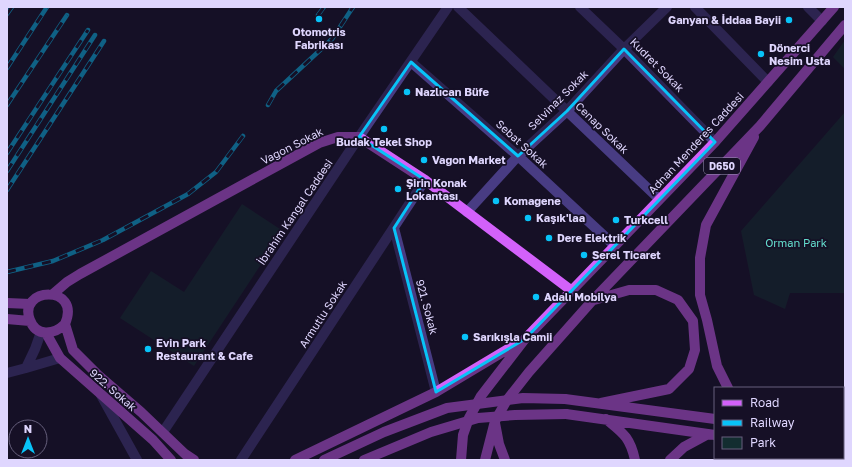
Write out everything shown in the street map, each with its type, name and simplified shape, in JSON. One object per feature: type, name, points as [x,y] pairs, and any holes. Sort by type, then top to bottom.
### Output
[{"type":"main road","name":"Adnan Menderes Caddesi","points":[[525,339],[715,142],[834,7]]},
{"type":"main road","name":"D650","points":[[485,460],[495,422],[508,400],[529,372],[592,301],[760,126],[845,25]]},
{"type":"main road","points":[[728,387],[717,366],[700,295],[700,258],[706,225],[760,126]]},
{"type":"main road","points":[[359,136],[425,180],[572,291]]},
{"type":"main road","name":"Vagon Sokak","points":[[53,294],[66,282],[80,274],[319,144],[338,137],[359,136]]},
{"type":"main road","points":[[592,301],[629,290],[656,290],[678,300],[693,321],[695,350],[689,369],[669,389],[601,402]]},
{"type":"main road","points":[[53,294],[62,299],[66,305],[68,311],[67,318],[65,324],[60,329],[54,332],[44,332],[36,329],[30,321],[28,310],[30,304],[38,296],[53,294]]},
{"type":"main road","points":[[7,303],[30,304]]},
{"type":"main road","points":[[7,319],[30,321]]},
{"type":"main road","points":[[65,324],[73,350],[98,375],[141,412],[185,454],[194,460]]},
{"type":"main road","name":"922. Sokak","points":[[44,332],[60,358],[153,440],[171,460]]},
{"type":"main road","points":[[294,460],[436,392],[525,339]]},
{"type":"main road","points":[[461,460],[463,435],[469,418],[481,396],[525,339]]},
{"type":"main road","points":[[324,460],[384,432],[447,408],[523,398],[601,402],[714,419]]},
{"type":"main road","points":[[364,460],[431,432],[478,418],[566,414],[712,434]]},
{"type":"main road","points":[[606,419],[624,434],[632,447],[635,460]]},
{"type":"main road","points":[[495,422],[499,444],[505,460]]},
{"type":"main road","points":[[670,460],[684,447],[712,434]]},
{"type":"street","name":"İbrahim Kangal Caddesi","points":[[163,432],[359,136],[448,7]]},
{"type":"street","name":"Cenap Sokak","points":[[458,7],[659,199]]},
{"type":"street","name":"Kudret Sokak","points":[[580,7],[624,49],[715,142]]},
{"type":"street","name":"Selvinaz Sokak","points":[[467,212],[518,156],[567,111],[624,49],[667,7]]},
{"type":"street","points":[[695,7],[768,82]]},
{"type":"street","points":[[808,7],[822,21]]},
{"type":"street","name":"Sebat Sokak","points":[[411,62],[518,156],[615,246]]},
{"type":"street","name":"Armutlu Sokak","points":[[241,460],[425,180]]},
{"type":"street","name":"921. Sokak","points":[[394,228],[436,392]]},
{"type":"street","points":[[26,368],[44,332]]},
{"type":"street","points":[[7,373],[60,358]]},
{"type":"street","points":[[101,395],[138,460]]},
{"type":"highlighted area","points":[[624,49],[715,142],[525,339],[436,392],[394,228],[425,180],[359,137],[411,62],[518,156],[567,111]]},
{"type":"green space","points":[[845,40],[845,69],[833,57]]},
{"type":"green space","name":"Orman Park","points":[[845,112],[845,293],[790,293],[785,309],[754,295],[741,231]]},
{"type":"green space","points":[[242,204],[283,231],[194,366],[120,318],[151,271],[184,292]]},
{"type":"railway","points":[[7,14],[12,7]]},
{"type":"railway","points":[[7,68],[47,7]]},
{"type":"railway","points":[[318,15],[324,7]]},
{"type":"railway","points":[[268,105],[276,91],[332,39],[353,7]]},
{"type":"railway","points":[[7,105],[67,15]]},
{"type":"railway","points":[[7,153],[88,30]]},
{"type":"railway","points":[[7,171],[95,35]]},
{"type":"railway","points":[[7,190],[104,41]]},
{"type":"railway","points":[[7,272],[53,261],[103,240],[188,194],[216,172],[243,136]]},
{"type":"place","name":"Otomotris Fabrikası","points":[[319,19]]},
{"type":"place","name":"Ganyan & İddaa Bayii","points":[[789,20]]},
{"type":"place","name":"Dönerci Nesim Usta","points":[[761,54]]},
{"type":"place","name":"Nazlıcan Büfe","points":[[407,92]]},
{"type":"place","name":"Budak Tekel Shop","points":[[384,129]]},
{"type":"place","name":"Vagon Market","points":[[424,160]]},
{"type":"place","name":"Şirin Konak Lokantası","points":[[398,189]]},
{"type":"place","name":"Komagene","points":[[496,201]]},
{"type":"place","name":"Kaşık'laa","points":[[528,218]]},
{"type":"place","name":"Turkcell","points":[[616,220]]},
{"type":"place","name":"Dere Elektrik","points":[[549,238]]},
{"type":"place","name":"Serel Ticaret","points":[[584,255]]},
{"type":"place","name":"Adalı Mobilya","points":[[536,297]]},
{"type":"place","name":"Sarıkışla Camii","points":[[465,337]]},
{"type":"place","name":"Evin Park Restaurant & Cafe","points":[[148,349]]}]
